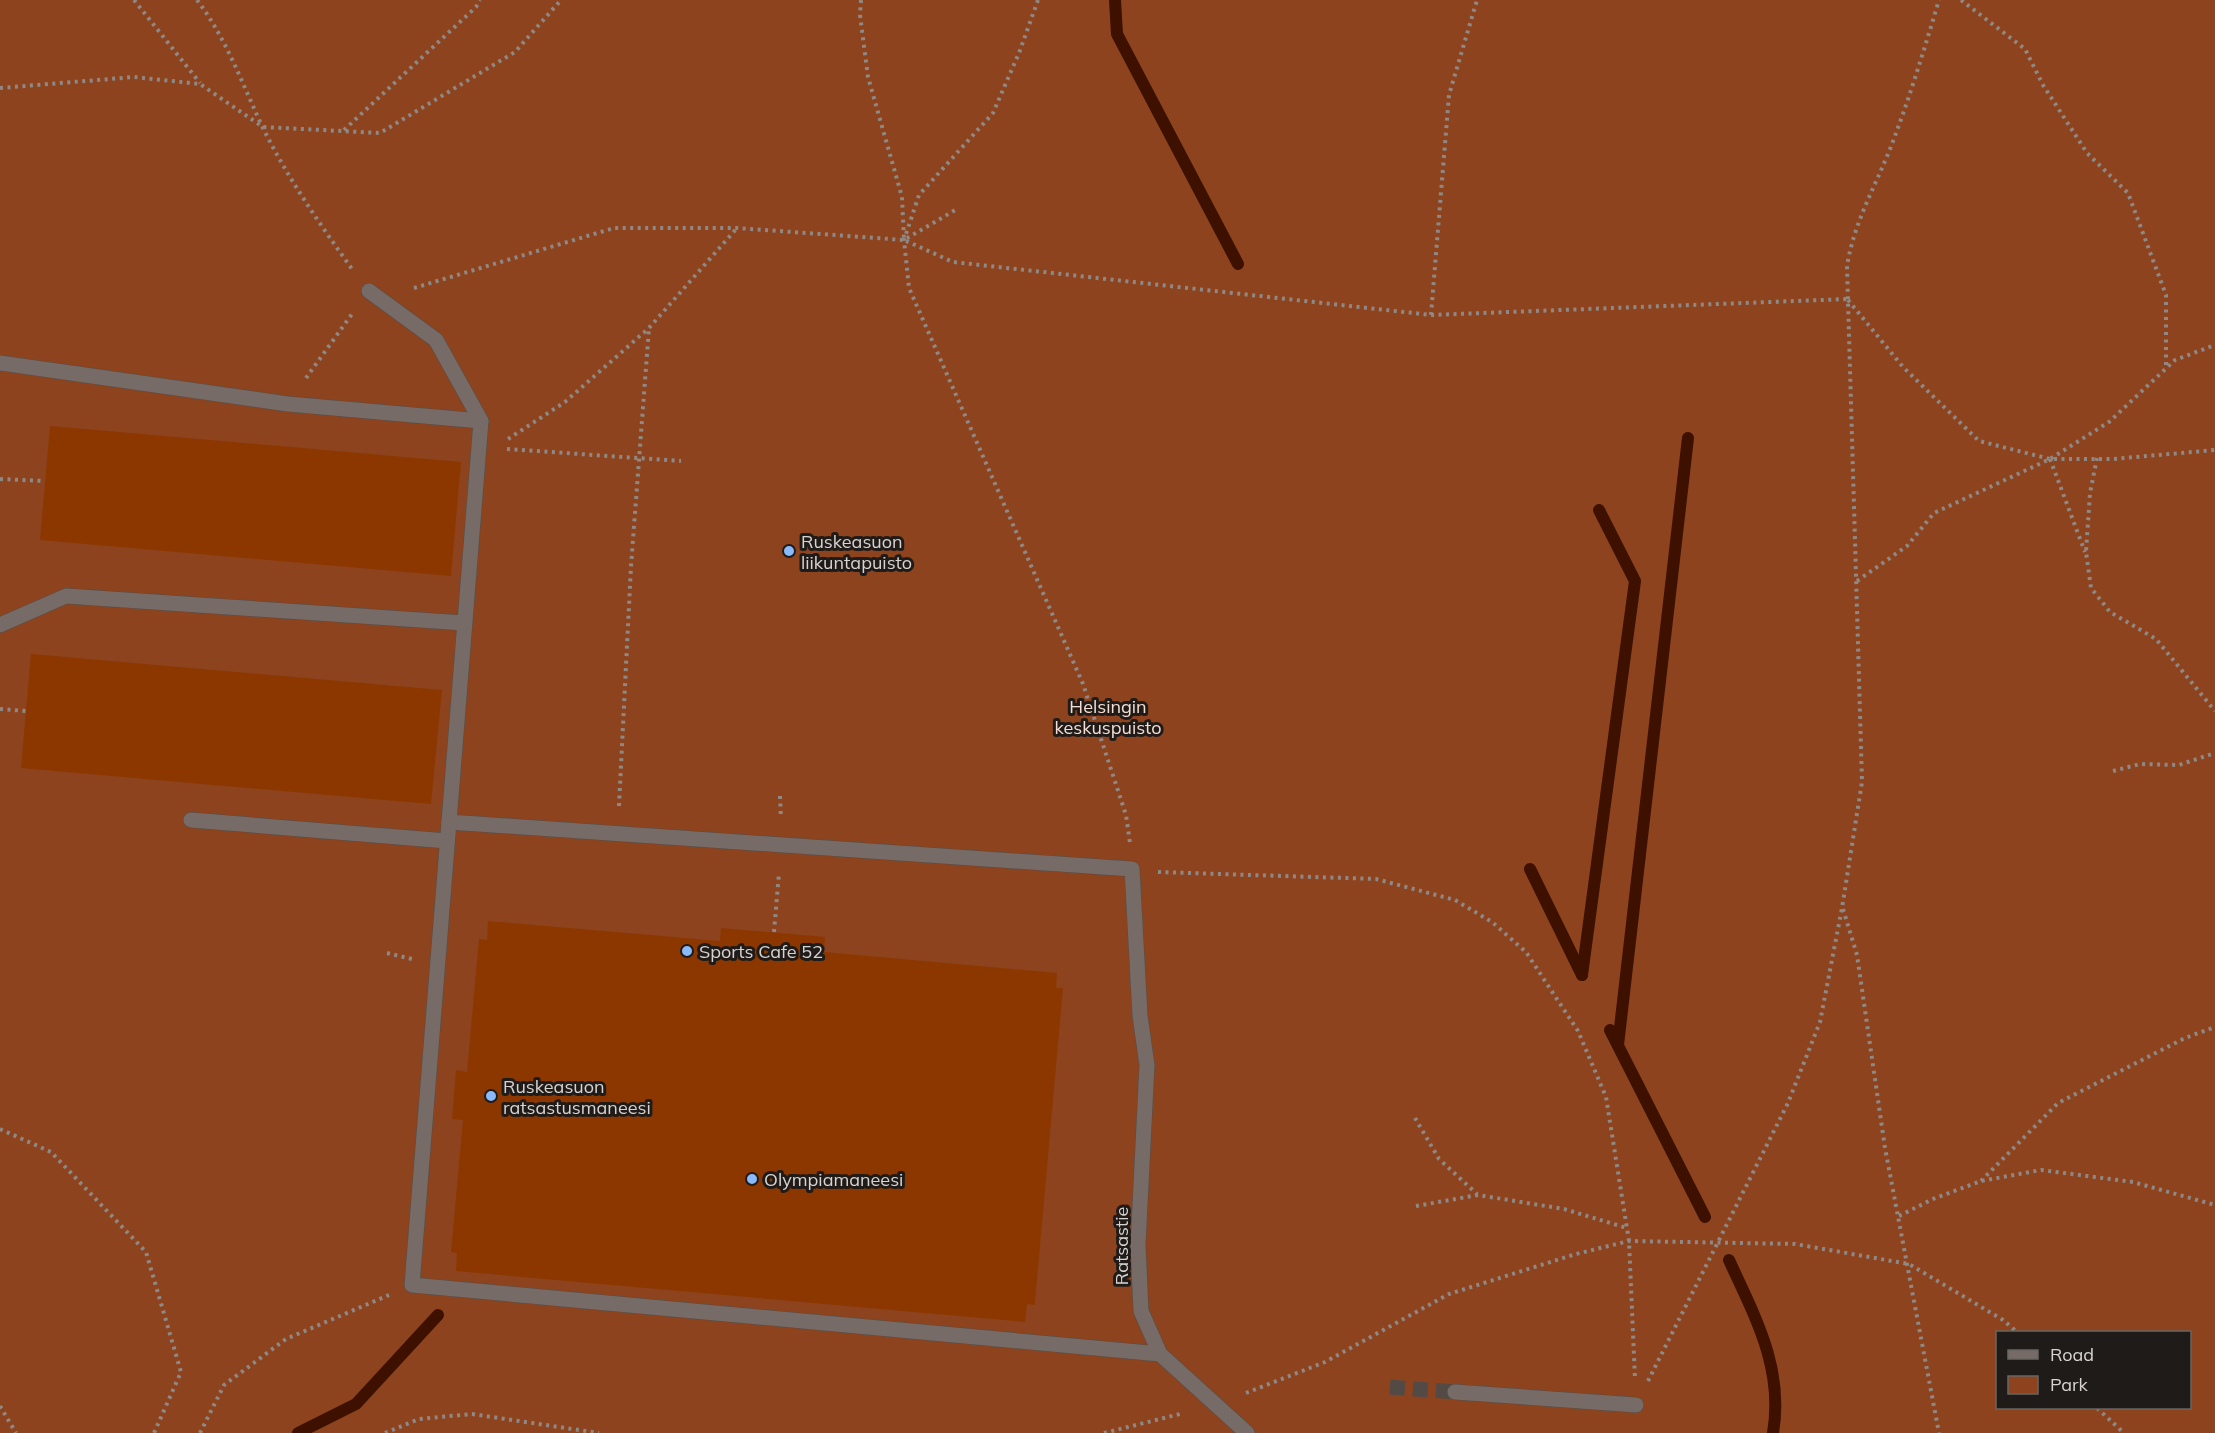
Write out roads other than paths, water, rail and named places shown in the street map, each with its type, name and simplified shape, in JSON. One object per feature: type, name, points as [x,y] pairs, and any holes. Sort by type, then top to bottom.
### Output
[{"type":"street","points":[[369,291],[436,340],[481,421],[412,1285],[1160,1354]]},
{"type":"street","points":[[0,363],[288,404],[481,421]]},
{"type":"street","points":[[0,625],[66,596],[464,623]]},
{"type":"street","points":[[191,819],[447,841]]},
{"type":"street","name":"Ratsastie","points":[[449,822],[1132,869],[1140,1016],[1147,1065],[1138,1245],[1142,1311],[1160,1354],[1247,1433]]},
{"type":"street","points":[[1455,1392],[1636,1406]]},
{"type":"waterway","points":[[1115,0],[1117,34],[1238,264]]},
{"type":"waterway","points":[[1618,1045],[1688,438]]},
{"type":"waterway","points":[[1582,975],[1635,581],[1599,510]]},
{"type":"waterway","points":[[1530,869],[1582,975]]},
{"type":"waterway","points":[[1610,1030],[1705,1217]]},
{"type":"waterway","points":[[1729,1260],[1757,1323],[1771,1365],[1775,1409],[1773,1433]]},
{"type":"waterway","points":[[298,1433],[356,1404],[438,1315]]},
{"type":"tunnel","points":[[1390,1387],[1455,1392]]},
{"type":"place","name":"Ruskeasuon liikuntapuisto","points":[[789,551]]},
{"type":"place","name":"Sports Cafe 52","points":[[687,951]]},
{"type":"place","name":"Ruskeasuon ratsastusmaneesi","points":[[491,1096]]},
{"type":"place","name":"Olympiamaneesi","points":[[752,1179]]},
{"type":"park label","name":"Helsingin keskuspuisto","points":[[1108,716]]}]
